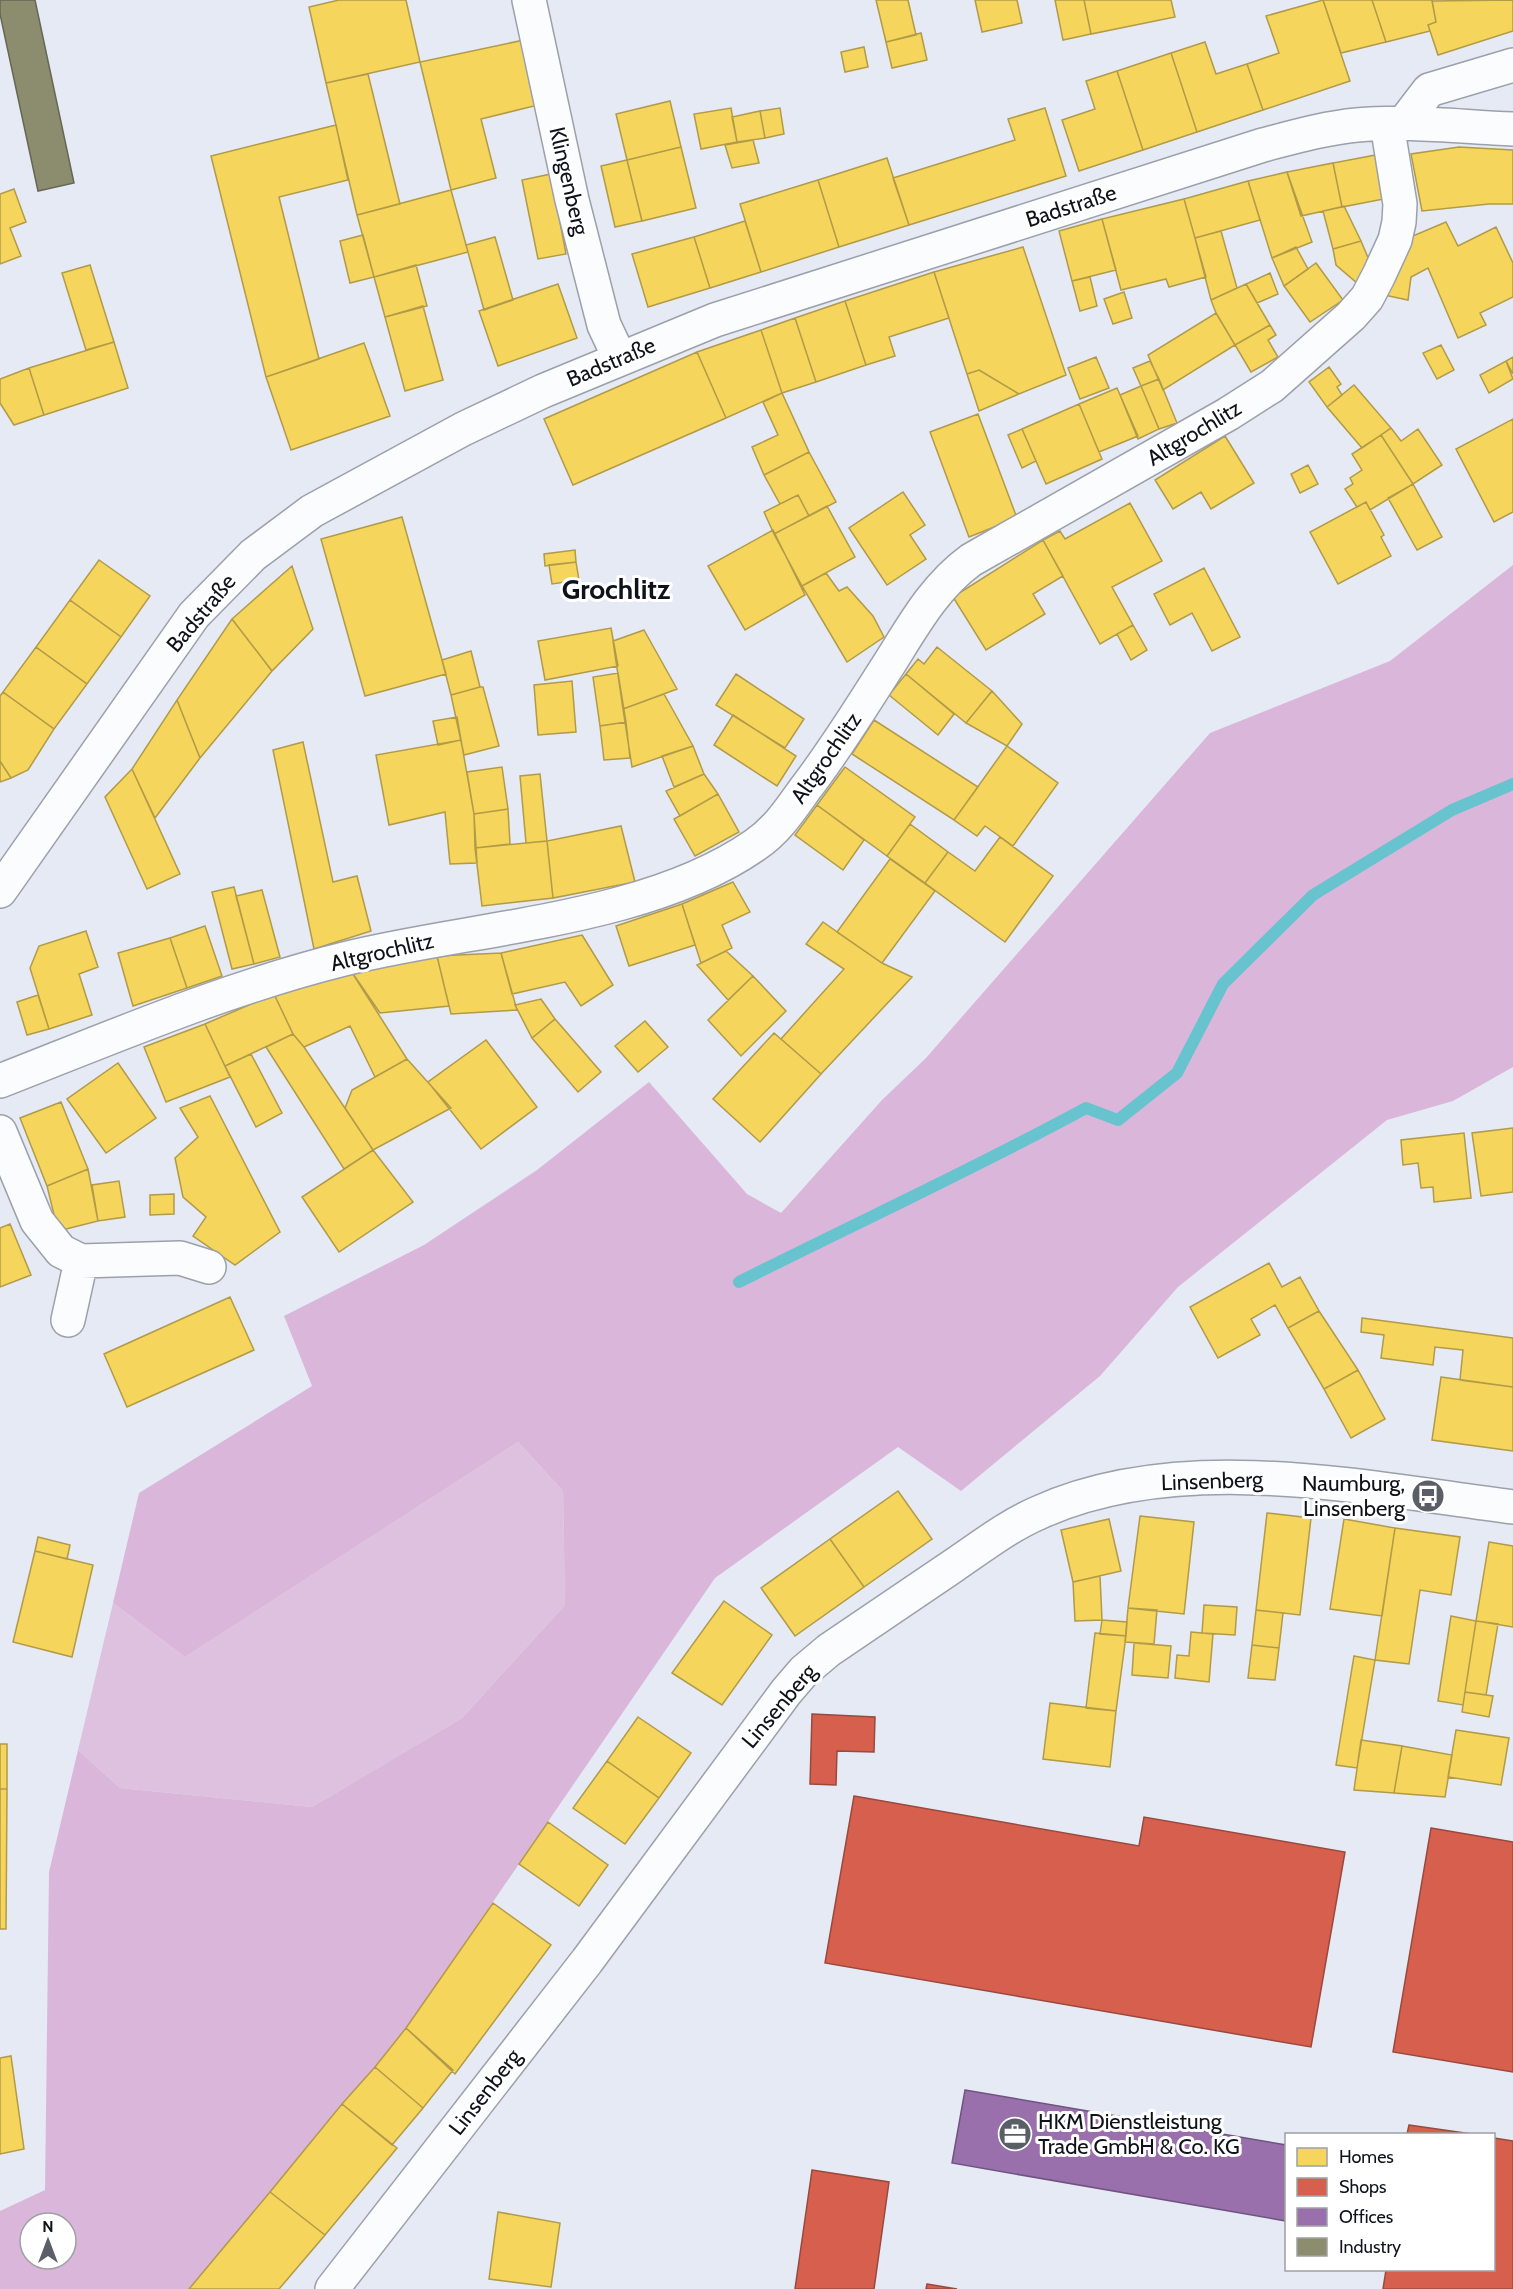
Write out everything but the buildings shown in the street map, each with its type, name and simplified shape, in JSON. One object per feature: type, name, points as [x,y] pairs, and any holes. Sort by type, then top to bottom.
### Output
[{"type":"street","name":"Klingenberg","points":[[529,0],[572,200],[604,325],[620,359]]},
{"type":"street","points":[[1395,124],[1429,90],[1513,65]]},
{"type":"street","name":"Badstraße","points":[[0,891],[194,615],[253,555],[312,512],[453,434],[620,359],[756,306],[1263,145],[1332,129],[1395,124],[1513,129]]},
{"type":"street","name":"Altgrochlitz","points":[[0,1080],[213,1000],[332,962],[405,945],[555,917],[661,891],[728,862],[758,843],[776,828],[831,755],[922,612],[951,575],[971,560],[1116,480],[1272,386],[1317,349],[1367,298],[1395,240],[1399,222],[1395,124]]},
{"type":"street","points":[[0,1132],[37,1221],[61,1251],[81,1261],[180,1258],[209,1267]]},
{"type":"street","points":[[68,1320],[81,1261]]},
{"type":"street","name":"Linsenberg","points":[[332,2289],[580,1970],[709,1793],[804,1671],[830,1650],[996,1537],[1036,1514],[1093,1493],[1188,1478],[1273,1478],[1513,1507]]},
{"type":"shaded area","points":[[1513,565],[1513,1067],[1453,1101],[1387,1120],[1178,1287],[1100,1376],[961,1491],[898,1447],[715,1578],[401,2036],[189,2289],[0,2289],[0,2211],[45,2190],[49,1872],[78,1750],[120,1788],[312,1807],[462,1718],[565,1605],[563,1491],[518,1442],[185,1657],[113,1603],[139,1493],[312,1386],[284,1316],[424,1245],[537,1170],[649,1082],[747,1194],[781,1213],[882,1100],[926,1058],[1210,733],[1390,661]]},
{"type":"shaded area","points":[[518,1442],[563,1491],[565,1605],[462,1718],[312,1807],[120,1788],[78,1750],[113,1603],[185,1657]]},
{"type":"waterway","points":[[739,1282],[1086,1108],[1118,1120],[1177,1073],[1223,984],[1313,895],[1452,810],[1513,784]]},
{"type":"place","name":"Naumburg, Linsenberg","points":[[1428,1496]]},
{"type":"place","name":"HKM Dienstleistung Trade GmbH & Co. KG","points":[[1015,2134]]},
{"type":"district","name":"Grochlitz","points":[[616,589]]}]
